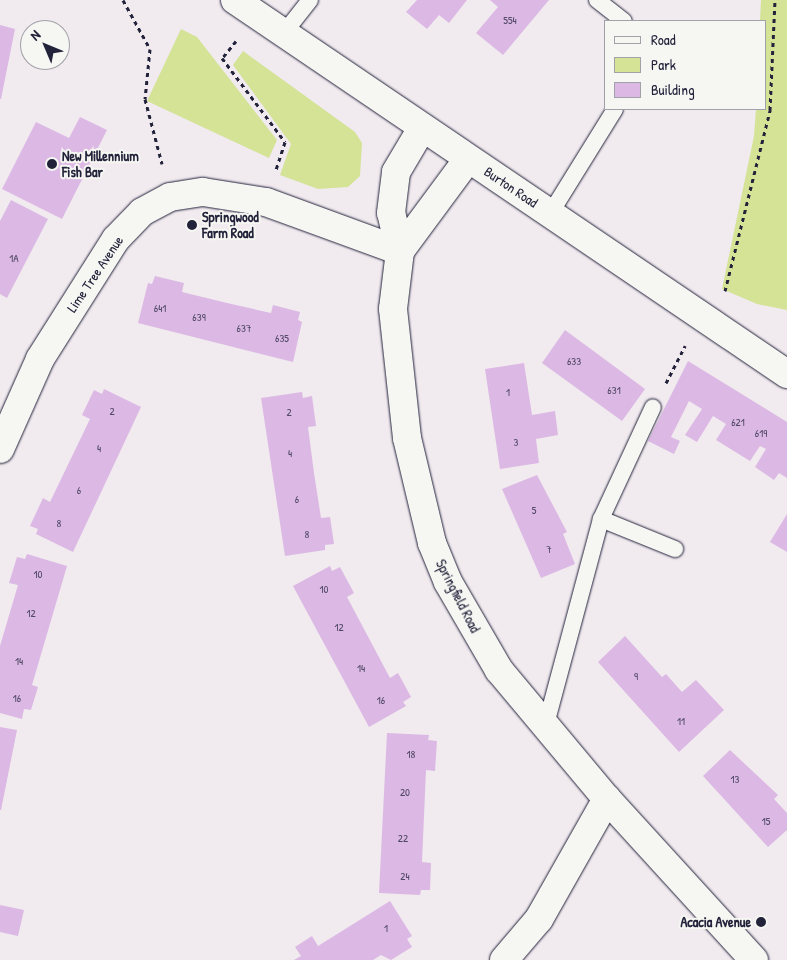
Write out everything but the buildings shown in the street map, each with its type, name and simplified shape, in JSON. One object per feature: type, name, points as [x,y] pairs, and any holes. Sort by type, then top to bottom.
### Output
[{"type":"main road","name":"Burton Road","points":[[245,7],[787,374]]},
{"type":"main road","points":[[400,251],[391,213],[396,172],[422,128]]},
{"type":"main road","name":"Springfield Road","points":[[468,159],[400,251],[393,309],[397,365],[407,438],[432,543],[448,582],[499,670],[545,728],[607,799],[754,960]]},
{"type":"main road","name":"Lime Tree Avenue","points":[[0,449],[40,359],[116,239],[142,212],[170,196],[203,192],[266,202],[400,251]]},
{"type":"main road","points":[[506,960],[539,919],[607,799]]},
{"type":"lane","points":[[284,33],[310,0]]},
{"type":"lane","points":[[597,0],[623,20]]},
{"type":"lane","points":[[550,214],[614,110]]},
{"type":"lane","points":[[545,728],[601,519],[653,407]]},
{"type":"lane","points":[[601,519],[675,549]]},
{"type":"path","points":[[123,0],[150,49],[145,100],[170,196]]},
{"type":"path","points":[[723,301],[770,110],[775,0]]},
{"type":"path","points":[[245,7],[222,58],[285,142],[266,202]]},
{"type":"path","points":[[653,407],[686,345],[662,328],[681,304]]},
{"type":"green space","points":[[761,0],[787,0],[787,310],[757,304],[722,289],[754,136],[756,110],[767,110],[767,20],[760,20]]},
{"type":"green space","points":[[181,29],[197,37],[277,140],[269,158],[147,101]]},
{"type":"green space","points":[[243,51],[355,132],[362,143],[360,176],[348,187],[318,189],[280,175],[291,144],[233,65]]},
{"type":"place","name":"New Millennium Fish Bar","points":[[52,164]]},
{"type":"place","name":"Springwood Farm Road","points":[[192,225]]},
{"type":"place","name":"Acacia Avenue","points":[[761,922]]}]
